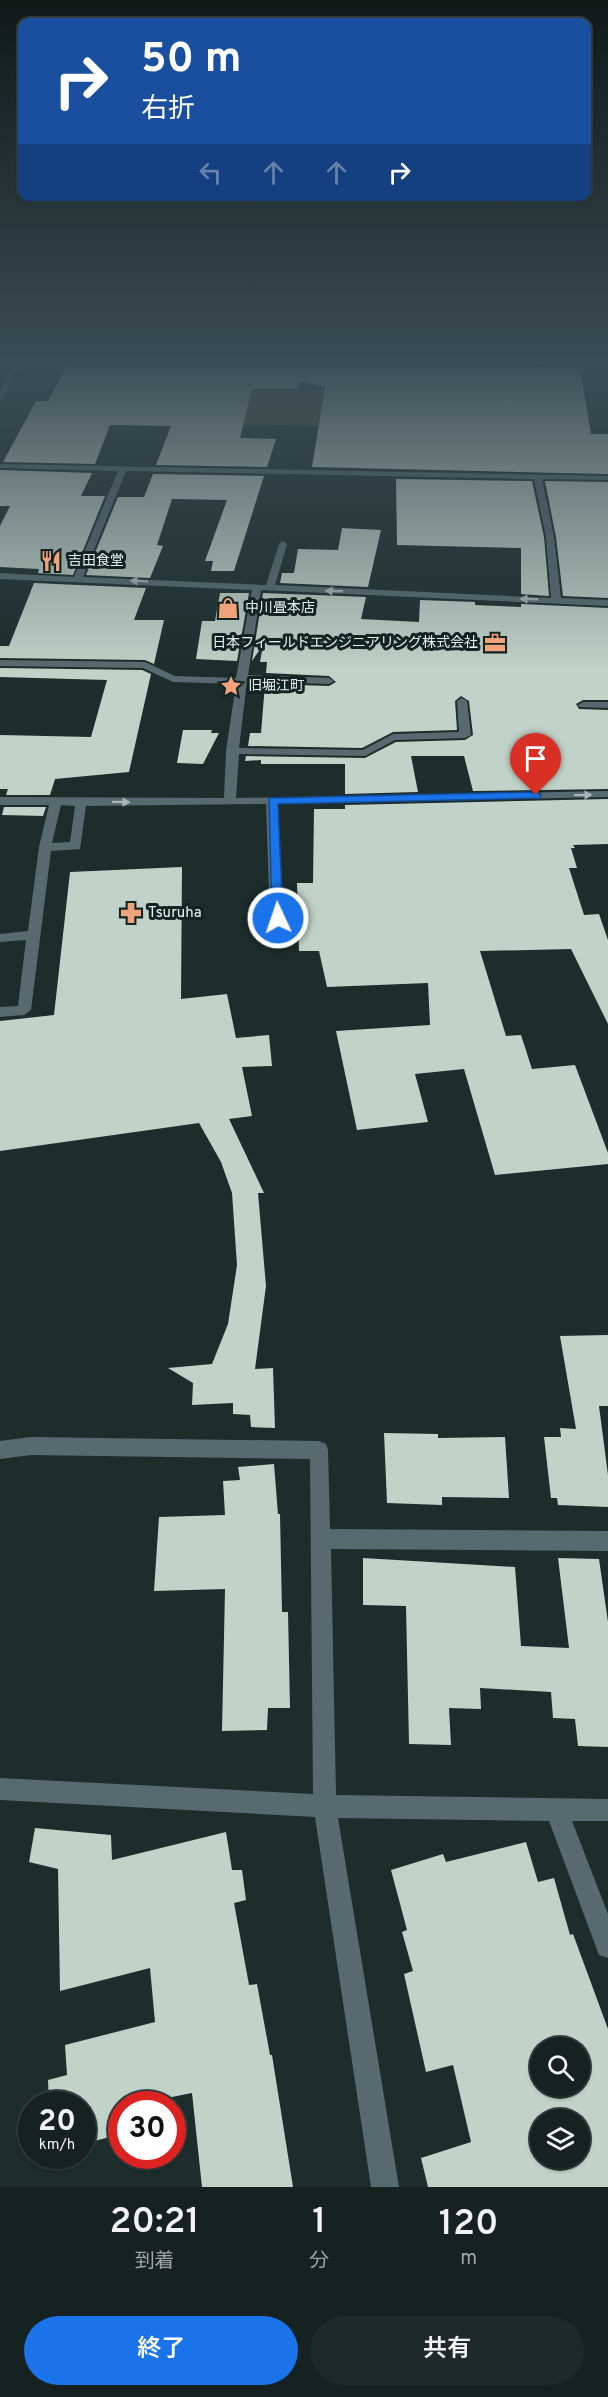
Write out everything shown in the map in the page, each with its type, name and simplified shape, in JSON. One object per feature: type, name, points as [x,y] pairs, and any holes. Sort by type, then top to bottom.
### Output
[{"type":"street","points":[[65,467],[608,478]]},
{"type":"street","points":[[78,578],[123,468]]},
{"type":"street","points":[[537,476],[550,537],[556,600]]},
{"type":"street","points":[[270,588],[283,544]]},
{"type":"street","points":[[0,576],[608,603]]},
{"type":"street","points":[[230,800],[232,751],[240,680],[257,588]]},
{"type":"street","points":[[0,663],[145,666],[173,680],[329,681]]},
{"type":"street","points":[[232,751],[365,753],[393,737],[465,735],[462,701]]},
{"type":"street","points":[[583,705],[608,705]]},
{"type":"street","points":[[0,801],[272,801],[608,794]]},
{"type":"street","points":[[272,801],[278,918]]},
{"type":"street","points":[[0,1012],[24,1010],[45,848],[56,802]]},
{"type":"street","points":[[45,848],[76,846],[81,802]]},
{"type":"street","points":[[0,938],[33,935]]},
{"type":"street","points":[[0,1450],[31,1446],[319,1450],[325,1806],[385,2187]]},
{"type":"street","points":[[321,1539],[608,1541]]},
{"type":"street","points":[[0,1789],[325,1806],[608,1810]]},
{"type":"street","points":[[555,1809],[608,1946]]},
{"type":"building","points":[[315,467],[608,467],[608,474]]},
{"type":"building","points":[[0,470],[92,473],[81,496],[105,496],[73,575],[38,573],[39,569],[0,567],[0,526],[10,506],[0,506]]},
{"type":"building","points":[[153,474],[264,476],[234,571],[211,571],[213,561],[205,561],[227,500],[172,499],[157,545],[163,546],[150,578],[86,575],[118,497],[144,497]]},
{"type":"building","points":[[396,479],[532,481],[544,537],[549,596],[521,594],[521,548],[397,545]]},
{"type":"building","points":[[545,481],[608,482],[608,598],[563,596],[556,537]]},
{"type":"building","points":[[342,528],[381,530],[368,587],[280,583],[282,573],[294,573],[298,549],[338,550]]},
{"type":"building","points":[[34,583],[146,588],[134,620],[164,620],[154,664],[145,660],[0,658],[0,646],[9,646]]},
{"type":"building","points":[[220,593],[249,593],[237,661],[196,659],[202,621],[215,621]]},
{"type":"building","points":[[263,593],[366,597],[361,619],[419,622],[420,600],[475,602],[475,605],[521,607],[521,604],[608,608],[608,700],[583,700],[576,704],[579,709],[608,710],[608,789],[473,791],[464,756],[411,756],[418,792],[345,794],[345,764],[261,764],[261,760],[245,761],[246,756],[365,758],[396,742],[465,740],[473,735],[469,701],[461,696],[455,701],[457,730],[393,732],[362,748],[248,746],[250,733],[261,733],[265,684],[329,686],[336,682],[329,676],[266,673],[267,662],[260,662],[263,645],[252,661]]},
{"type":"building","points":[[0,668],[142,670],[151,674],[129,772],[55,779],[50,795],[6,795],[8,789],[0,789],[0,735],[91,737],[107,680],[0,677]]},
{"type":"building","points":[[183,730],[212,730],[211,733],[219,733],[203,764],[177,763]]},
{"type":"building","points":[[608,799],[608,844],[573,845],[575,848],[571,848],[577,868],[569,868],[584,915],[599,914],[608,940],[608,1024],[571,949],[480,951],[506,1036],[521,1035],[532,1069],[575,1065],[608,1153],[608,1164],[495,1175],[464,1069],[415,1074],[428,1122],[357,1130],[336,1031],[430,1025],[428,983],[327,987],[319,951],[299,951],[297,883],[313,883],[314,809],[345,809],[345,805]]},
{"type":"building","points":[[4,807],[46,807],[43,816],[2,815]]},
{"type":"building","points":[[182,867],[181,999],[227,994],[236,1038],[269,1035],[272,1066],[242,1067],[252,1116],[229,1119],[264,1193],[258,1193],[266,1286],[255,1369],[273,1368],[275,1428],[251,1427],[250,1415],[233,1414],[233,1403],[192,1405],[193,1383],[168,1368],[212,1364],[228,1324],[237,1265],[232,1193],[221,1162],[199,1123],[0,1151],[0,1021],[54,1015],[70,872]]},
{"type":"building","points":[[608,1335],[608,1406],[599,1406],[608,1475],[608,1507],[558,1505],[557,1498],[551,1498],[544,1437],[561,1437],[560,1428],[576,1429],[560,1336]]},
{"type":"building","points":[[384,1433],[438,1434],[438,1438],[505,1437],[509,1498],[442,1497],[442,1505],[387,1503]]},
{"type":"building","points":[[274,1464],[278,1514],[280,1514],[282,1612],[288,1612],[290,1708],[268,1708],[267,1730],[222,1731],[225,1589],[154,1591],[159,1517],[225,1515],[223,1481],[240,1480],[238,1467]]},
{"type":"building","points":[[363,1558],[515,1567],[521,1646],[569,1648],[558,1558],[599,1559],[608,1622],[608,1747],[578,1746],[575,1719],[553,1718],[551,1692],[480,1688],[481,1709],[449,1708],[451,1745],[409,1744],[406,1606],[363,1605]]},
{"type":"building","points":[[35,1828],[111,1835],[112,1860],[226,1832],[232,1870],[242,1870],[246,1900],[234,1903],[249,1985],[257,1984],[270,2055],[272,2055],[293,2187],[202,2187],[192,2093],[186,2094],[186,2091],[108,2091],[108,2138],[96,2140],[96,2091],[48,2091],[48,2080],[67,2075],[65,2045],[155,2022],[150,1968],[60,1991],[58,1869],[29,1862]]},
{"type":"building","points":[[526,1842],[538,1882],[554,1878],[570,1935],[573,1934],[608,2029],[608,2187],[428,2187],[421,2158],[471,2142],[453,2065],[426,2072],[404,1974],[413,1971],[402,1932],[407,1930],[391,1870],[443,1854],[446,1862]]},
{"type":"place","name":"吉田食堂","points":[[51,561]]},
{"type":"place","name":"中川畳本店","points":[[228,608]]},
{"type":"place","name":"日本フィールドエンジニアリング株式会社","points":[[495,643]]},
{"type":"place","name":"旧堀江町","points":[[231,686]]},
{"type":"place","name":"Tsuruha","points":[[131,913]]},
{"type":"route","points":[[278,918],[272,801],[536,795]]}]
